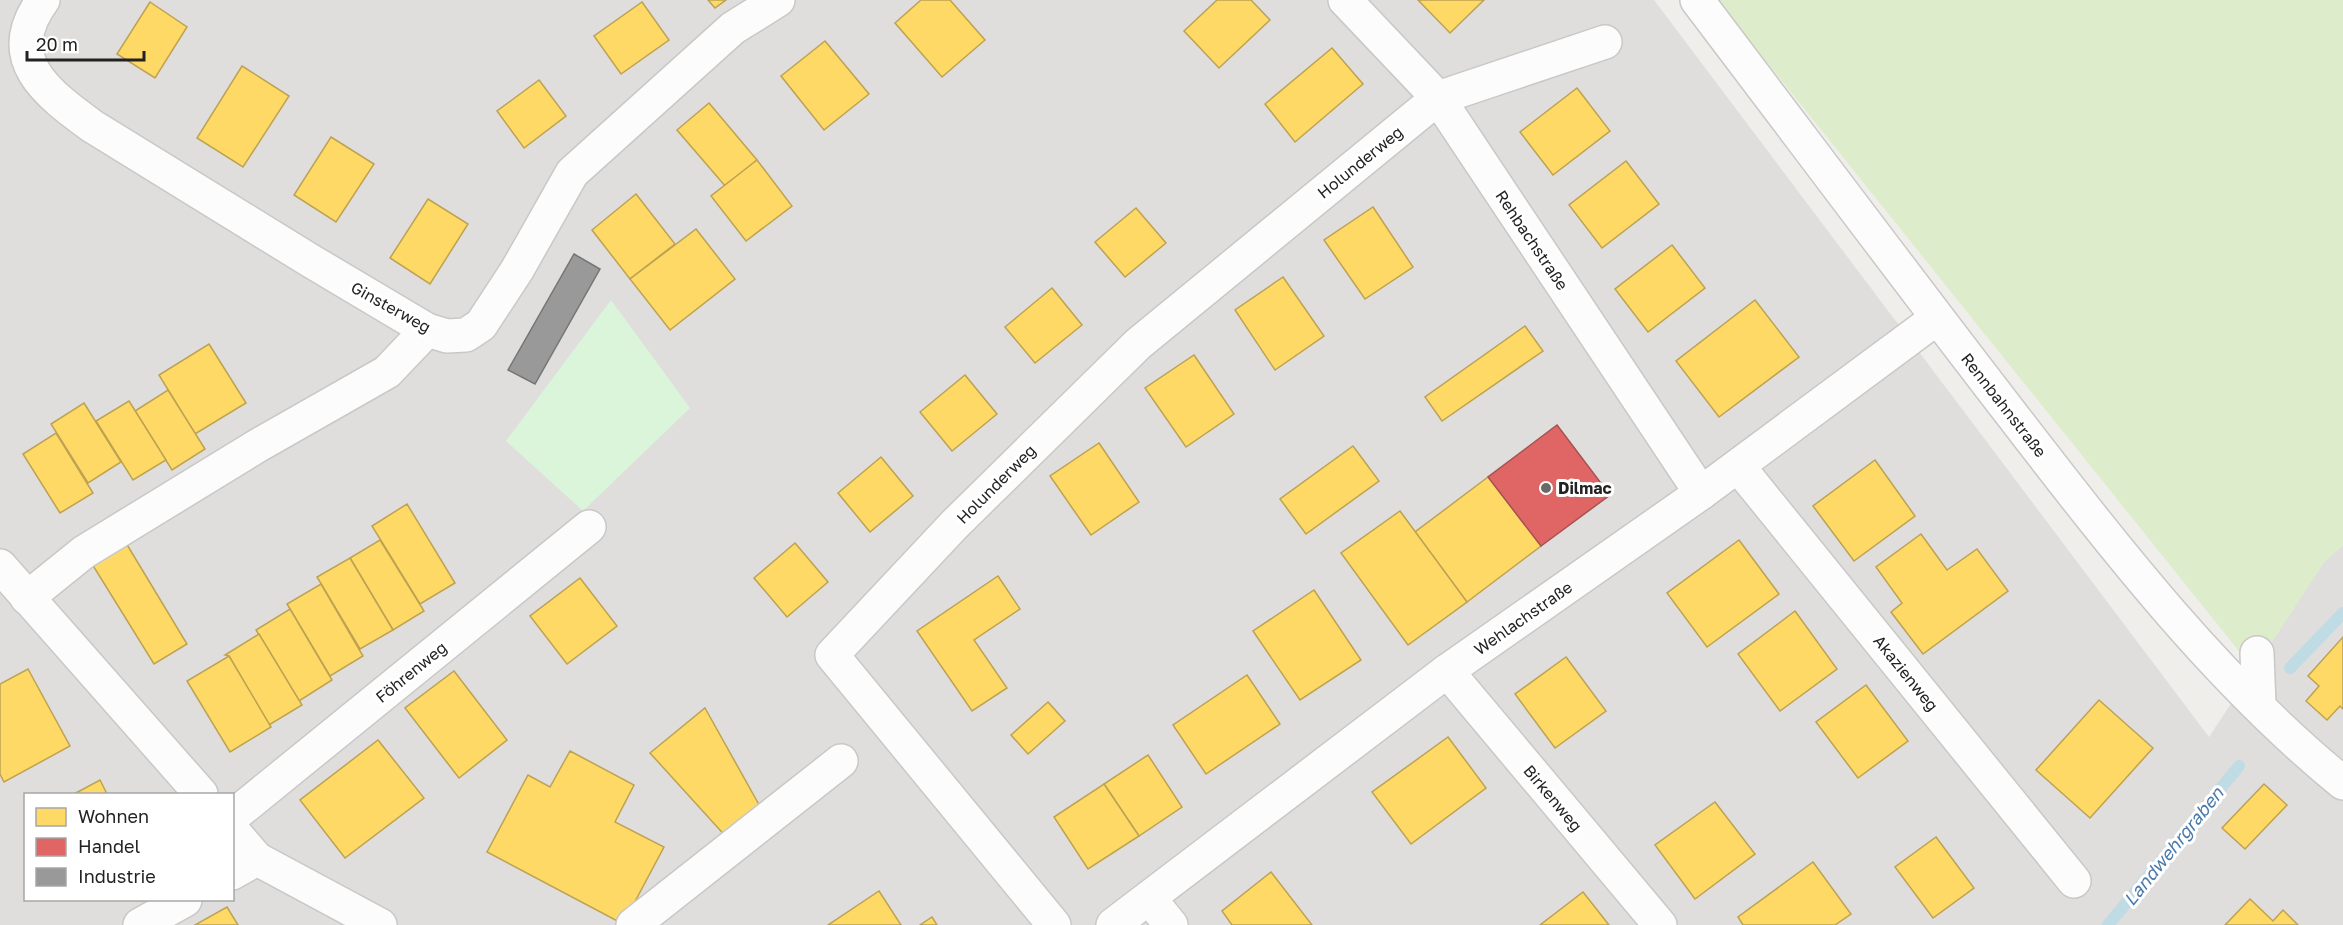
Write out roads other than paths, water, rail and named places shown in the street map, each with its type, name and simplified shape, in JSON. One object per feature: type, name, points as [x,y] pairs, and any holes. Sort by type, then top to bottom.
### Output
[{"type":"street","name":"Ginsterweg","points":[[43,0],[26,29],[25,46],[30,65],[43,88],[92,126],[311,261],[427,330],[447,336],[466,335],[481,325],[517,270],[572,173],[733,28],[778,0]]},
{"type":"street","name":"Rehbachstraße","points":[[1345,0],[1438,98],[1701,493]]},
{"type":"street","name":"Rennbahnstraße","points":[[1697,0],[2108,540],[2227,677],[2343,783]]},
{"type":"street","points":[[1438,98],[1605,42]]},
{"type":"street","name":"Holunderweg","points":[[1054,925],[832,655],[954,525],[1138,344],[1438,98]]},
{"type":"street","name":"Wehlachstraße","points":[[1113,925],[1447,671],[1701,493],[1937,318]]},
{"type":"street","points":[[27,598],[84,552],[257,446],[387,372],[427,330]]},
{"type":"street","name":"Akazienweg","points":[[1738,466],[2074,881]]},
{"type":"street","name":"Föhrenweg","points":[[234,815],[589,527]]},
{"type":"street","points":[[0,566],[199,793]]},
{"type":"street","points":[[2257,652],[2259,706]]},
{"type":"street","name":"Birkenweg","points":[[1447,671],[1660,925]]},
{"type":"street","points":[[633,925],[842,761]]},
{"type":"street","points":[[234,836],[245,866],[380,925]]},
{"type":"street","points":[[1149,898],[1171,925]]},
{"type":"street","points":[[140,925],[183,901]]},
{"type":"waterway","name":"Landwehrgraben","points":[[2290,668],[2343,613]]},
{"type":"waterway","name":"Landwehrgraben","points":[[2108,925],[2239,766]]},
{"type":"place","name":"Dilmac","points":[[1546,488]]}]
